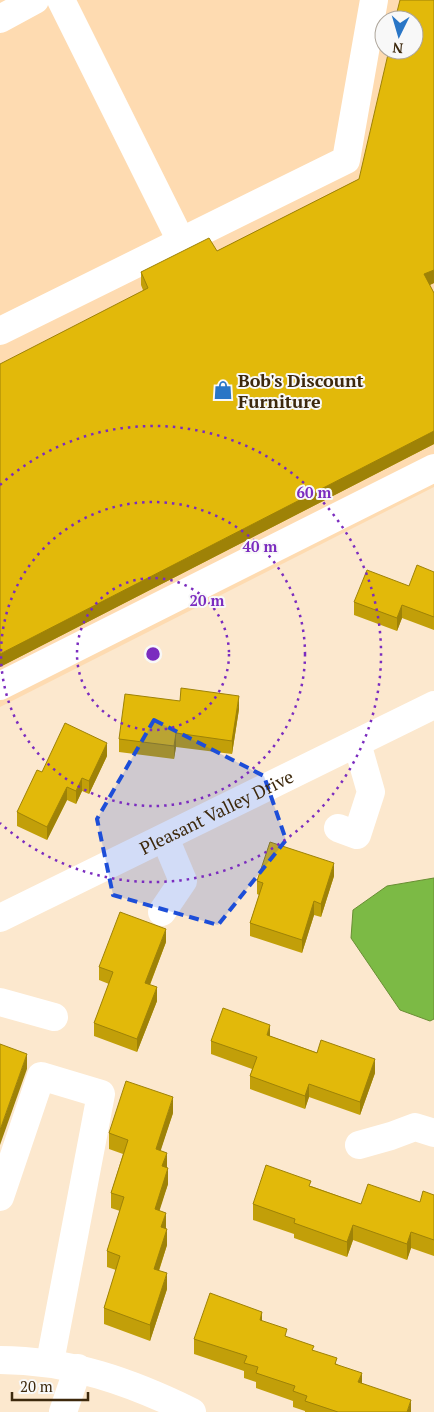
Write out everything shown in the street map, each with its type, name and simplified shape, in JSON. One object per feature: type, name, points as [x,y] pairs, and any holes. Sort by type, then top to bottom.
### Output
[{"type":"street","points":[[0,18],[36,0]]},
{"type":"street","points":[[61,0],[181,241]]},
{"type":"street","points":[[0,331],[346,160],[374,0]]},
{"type":"street","points":[[0,686],[434,468]]},
{"type":"street","name":"Pleasant Valley Drive","points":[[3,912],[165,838],[434,705]]},
{"type":"street","points":[[338,828],[357,835],[371,792],[357,743]]},
{"type":"street","points":[[162,912],[183,881],[165,838]]},
{"type":"street","points":[[0,1002],[54,1017]]},
{"type":"street","points":[[0,1197],[41,1076],[101,1094],[50,1362]]},
{"type":"street","points":[[359,1144],[391,1136],[415,1127],[434,1133]]},
{"type":"street","points":[[0,1360],[50,1362],[78,1368],[163,1397],[192,1412]]},
{"type":"street","points":[[63,1412],[78,1368]]},
{"type":"highlighted area","points":[[154,720],[264,776],[286,840],[218,925],[113,895],[97,819]]},
{"type":"shaded area","points":[[0,0],[434,0],[434,487],[0,707]]},
{"type":"shaded area","points":[[434,878],[434,1019],[430,1021],[400,1010],[351,938],[353,910],[387,886]]},
{"type":"building","points":[[400,0],[434,0],[434,270],[424,274],[434,293],[434,431],[0,654],[0,364],[148,288],[141,272],[209,238],[217,251],[359,179],[387,60],[424,60],[424,10],[398,10]]},
{"type":"building","points":[[417,565],[434,572],[434,617],[402,605],[397,618],[354,602],[367,570],[409,586]]},
{"type":"building","points":[[181,688],[239,696],[232,741],[176,733],[174,746],[119,739],[125,694],[180,701]]},
{"type":"building","points":[[65,723],[107,743],[89,781],[82,778],[76,791],[67,787],[47,827],[17,812],[37,770],[42,772]]},
{"type":"building","points":[[270,842],[334,863],[321,904],[314,901],[302,940],[250,923],[263,883],[257,881]]},
{"type":"building","points":[[120,912],[166,929],[145,983],[157,987],[137,1039],[94,1023],[113,972],[99,967]]},
{"type":"building","points":[[223,1008],[270,1025],[267,1035],[317,1053],[321,1040],[375,1059],[360,1102],[309,1084],[305,1096],[250,1076],[257,1057],[211,1041]]},
{"type":"building","points":[[0,1044],[27,1054],[0,1130]]},
{"type":"building","points":[[126,1081],[173,1097],[156,1149],[167,1153],[162,1166],[168,1168],[155,1209],[166,1213],[161,1227],[167,1229],[154,1269],[167,1273],[150,1325],[104,1308],[120,1256],[107,1251],[124,1197],[111,1193],[128,1140],[109,1133]]},
{"type":"building","points":[[266,1165],[311,1181],[309,1186],[361,1204],[368,1184],[420,1202],[423,1191],[434,1195],[434,1240],[411,1232],[407,1244],[353,1225],[347,1242],[294,1223],[295,1219],[253,1204]]},
{"type":"building","points":[[210,1293],[262,1312],[260,1320],[287,1329],[285,1336],[314,1346],[312,1350],[337,1358],[335,1364],[362,1373],[358,1382],[411,1400],[407,1412],[338,1412],[305,1401],[307,1396],[293,1391],[295,1386],[256,1373],[258,1367],[244,1363],[247,1356],[194,1339]]},
{"type":"place","name":"Bob's Discount Furniture","points":[[223,390]]}]
